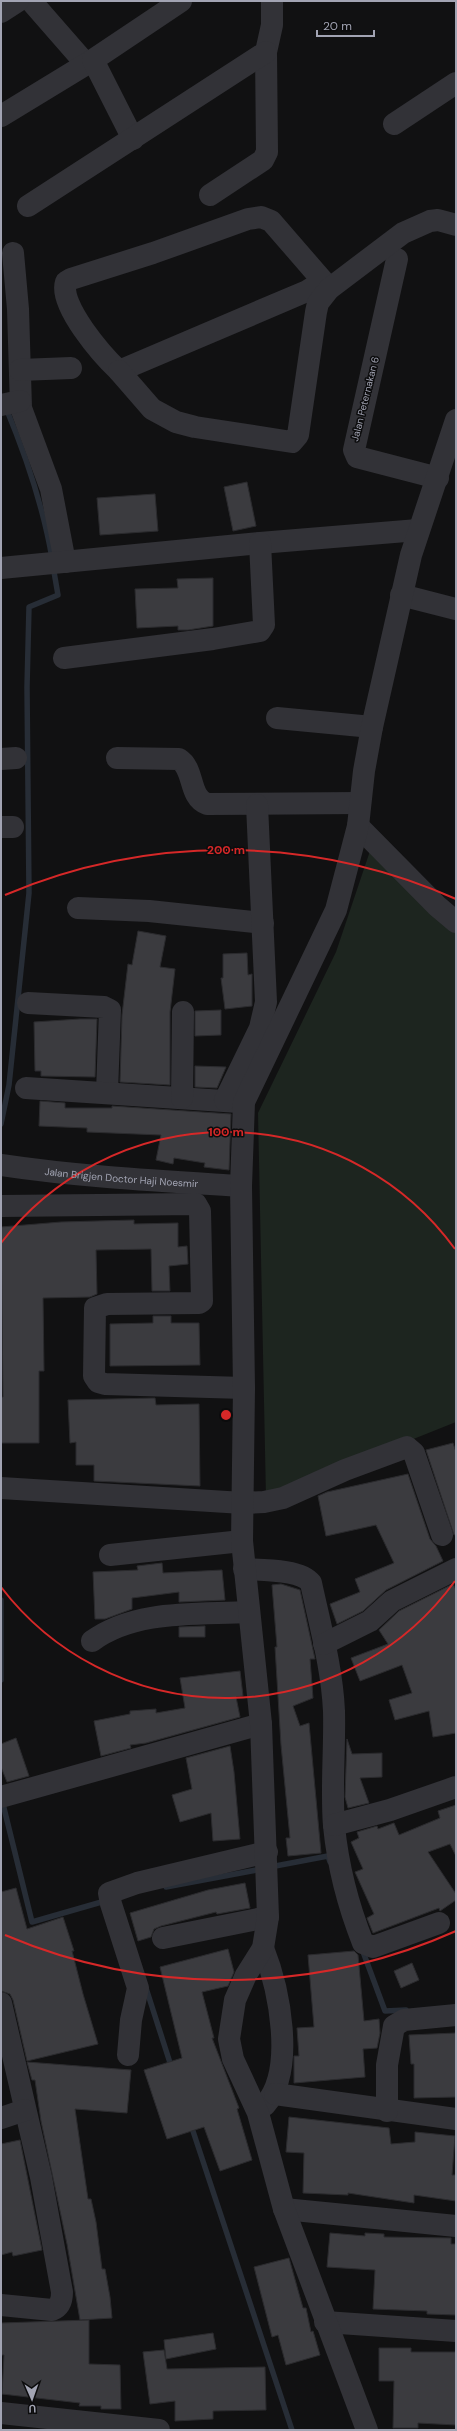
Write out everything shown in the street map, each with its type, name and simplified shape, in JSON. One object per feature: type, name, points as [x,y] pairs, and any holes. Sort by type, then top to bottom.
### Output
[{"type":"street","points":[[1,12],[18,1]]},
{"type":"street","points":[[31,1],[89,62],[133,139]]},
{"type":"street","points":[[1,116],[89,62],[156,8],[181,1]]},
{"type":"street","points":[[210,195],[266,157],[268,140],[266,52],[272,25],[272,1]]},
{"type":"street","points":[[28,206],[266,52]]},
{"type":"street","points":[[394,124],[456,83]]},
{"type":"street","points":[[261,217],[271,221],[326,285],[318,303],[316,312],[298,435],[292,442],[195,427],[176,422],[152,409],[119,372],[100,354],[86,334],[66,298],[64,287],[71,279],[153,253],[248,218],[261,217]]},
{"type":"street","points":[[119,372],[285,300],[326,285],[403,233],[430,221],[438,220],[456,225]]},
{"type":"street","points":[[13,253],[18,309],[20,370],[10,403],[23,418],[50,489],[63,563]]},
{"type":"street","name":"Jalan Peternakan 6","points":[[397,259],[382,331],[356,434],[354,454],[361,459],[438,478]]},
{"type":"street","points":[[20,370],[71,368]]},
{"type":"street","points":[[235,1101],[329,929],[350,863],[358,826],[360,803],[372,727],[418,530],[438,478],[456,420]]},
{"type":"street","points":[[1,568],[63,563],[260,542],[418,530]]},
{"type":"street","points":[[64,658],[213,639],[260,631],[264,625],[260,542]]},
{"type":"street","points":[[402,595],[456,609]]},
{"type":"street","points":[[277,718],[372,727]]},
{"type":"street","points":[[117,758],[179,759],[187,768],[197,798],[203,803],[257,805],[360,803]]},
{"type":"street","points":[[257,805],[266,1002],[264,1016],[235,1101],[241,1186],[244,1388],[242,1541],[261,1724],[268,1864],[268,1917],[263,1948],[246,1975],[235,2000],[229,2039],[233,2059],[258,2113],[284,2209],[325,2322],[367,2430]]},
{"type":"street","points":[[358,826],[456,922]]},
{"type":"street","points":[[78,908],[149,911],[263,923]]},
{"type":"street","points":[[28,1003],[104,1007],[110,1010],[107,1092]]},
{"type":"street","points":[[182,1098],[183,1012]]},
{"type":"street","points":[[26,1088],[235,1101]]},
{"type":"street","points":[[1,1181],[11,1166]]},
{"type":"street","name":"Jalan Brigjen Doctor Haji Noesmir","points":[[11,1166],[121,1179],[241,1186]]},
{"type":"street","points":[[1,1206],[196,1204],[200,1211],[202,1301],[199,1303],[107,1304],[94,1308],[94,1376],[98,1382],[105,1384],[244,1388]]},
{"type":"street","points":[[1,1488],[243,1503],[269,1501],[283,1498],[345,1470],[407,1447],[414,1453],[442,1535]]},
{"type":"street","points":[[110,1555],[242,1541]]},
{"type":"street","points":[[244,1569],[296,1574],[309,1579],[324,1644],[334,1710],[334,1825],[344,1890],[353,1920],[366,1946],[373,1947],[439,1922]]},
{"type":"street","points":[[324,1644],[370,1621],[392,1601],[456,1569]]},
{"type":"street","points":[[92,1642],[117,1627],[146,1619],[249,1612]]},
{"type":"street","points":[[3,1796],[261,1724]]},
{"type":"street","points":[[334,1825],[390,1810],[456,1787]]},
{"type":"street","points":[[128,2055],[131,2020],[138,1988],[110,1900],[113,1891],[137,1883],[268,1864]]},
{"type":"street","points":[[163,1938],[268,1917]]},
{"type":"street","points":[[258,2113],[275,2094],[282,2060],[281,2028],[270,1967],[263,1948]]},
{"type":"street","points":[[1,2003],[41,2177],[62,2300],[57,2308],[52,2310],[1,2305]]},
{"type":"street","points":[[388,2111],[387,2065],[394,2026],[404,2020],[456,2015]]},
{"type":"street","points":[[275,2094],[388,2111],[456,2119]]},
{"type":"street","points":[[1,2118],[25,2110]]},
{"type":"street","points":[[284,2209],[456,2226]]},
{"type":"street","points":[[325,2322],[456,2331]]},
{"type":"street","points":[[1,2413],[158,2430]]},
{"type":"shaded area","points":[[370,851],[456,933],[456,1422],[266,1498],[258,1113],[336,952]]},
{"type":"building","points":[[247,482],[256,526],[233,531],[224,487]]},
{"type":"building","points":[[155,494],[158,531],[100,535],[97,498]]},
{"type":"building","points":[[213,578],[213,626],[188,630],[178,630],[178,626],[137,628],[135,589],[178,588],[177,579]]},
{"type":"building","points":[[138,931],[166,936],[160,967],[175,969],[170,1012],[170,1085],[120,1082],[122,1015],[128,964],[132,965]]},
{"type":"building","points":[[247,953],[248,975],[252,974],[252,1006],[225,1009],[221,978],[223,978],[223,954]]},
{"type":"building","points":[[221,1010],[221,1035],[195,1036],[195,1011]]},
{"type":"building","points":[[97,1019],[95,1077],[41,1076],[41,1071],[35,1071],[34,1022]]},
{"type":"building","points":[[195,1066],[226,1067],[217,1088],[195,1087]]},
{"type":"building","points":[[40,1101],[65,1103],[65,1108],[112,1108],[112,1106],[231,1114],[229,1170],[204,1167],[205,1163],[174,1158],[173,1164],[156,1160],[161,1135],[87,1132],[87,1128],[39,1126]]},
{"type":"building","points":[[134,1220],[134,1224],[178,1223],[178,1247],[187,1246],[188,1264],[169,1266],[170,1291],[152,1291],[151,1249],[96,1250],[97,1294],[90,1297],[43,1298],[44,1371],[39,1371],[39,1443],[1,1443],[1,1397],[3,1397],[1,1227],[61,1222]]},
{"type":"building","points":[[153,1316],[171,1316],[171,1323],[199,1323],[200,1365],[110,1366],[110,1324],[153,1323]]},
{"type":"building","points":[[155,1398],[156,1405],[199,1404],[200,1486],[94,1481],[94,1465],[76,1465],[76,1442],[70,1443],[68,1400]]},
{"type":"building","points":[[453,1443],[456,1452],[456,1534],[454,1535],[426,1450]]},
{"type":"building","points":[[408,1474],[430,1539],[436,1546],[443,1561],[386,1590],[363,1611],[337,1624],[330,1604],[360,1592],[355,1579],[394,1563],[376,1525],[326,1536],[318,1496],[327,1492]]},
{"type":"building","points":[[162,1563],[163,1573],[222,1570],[225,1600],[179,1602],[179,1592],[132,1598],[132,1609],[105,1619],[95,1619],[93,1572],[138,1570],[137,1566]]},
{"type":"building","points":[[281,1584],[300,1590],[315,1659],[310,1659],[313,1698],[293,1706],[300,1726],[309,1723],[321,1853],[288,1856],[286,1838],[290,1838],[281,1745],[275,1647],[277,1647],[272,1585]]},
{"type":"building","points":[[453,1584],[456,1590],[456,1733],[433,1737],[429,1711],[395,1720],[389,1700],[412,1693],[402,1665],[360,1681],[351,1658],[388,1644],[379,1630],[399,1611]]},
{"type":"building","points":[[205,1626],[205,1637],[179,1637],[179,1627]]},
{"type":"building","points":[[240,1671],[243,1696],[236,1697],[240,1717],[146,1743],[130,1745],[131,1748],[101,1756],[94,1721],[130,1714],[130,1711],[156,1709],[156,1713],[185,1708],[180,1678]]},
{"type":"building","points":[[16,1738],[29,1776],[7,1782],[1,1767],[1,1744]]},
{"type":"building","points":[[347,1739],[352,1754],[382,1753],[382,1777],[360,1778],[369,1803],[348,1808],[345,1797]]},
{"type":"building","points":[[230,1746],[240,1839],[213,1841],[211,1813],[180,1822],[172,1795],[192,1789],[186,1758]]},
{"type":"building","points":[[456,1805],[456,1856],[450,1844],[428,1852],[456,1894],[456,1900],[440,1911],[439,1908],[373,1933],[367,1918],[374,1914],[355,1872],[363,1869],[351,1842],[359,1838],[357,1832],[377,1826],[378,1829],[394,1823],[399,1835],[440,1818],[438,1811]]},
{"type":"building","points":[[245,1883],[250,1908],[217,1914],[216,1912],[161,1926],[154,1929],[151,1937],[138,1941],[130,1913],[208,1890]]},
{"type":"building","points":[[16,1888],[27,1929],[63,1917],[74,1951],[72,1951],[83,1994],[98,2044],[27,2061],[13,2000],[10,1994],[1,1991],[1,1892]]},
{"type":"building","points":[[228,1949],[234,1972],[228,1986],[202,1992],[214,2038],[212,2038],[239,2108],[237,2109],[252,2160],[220,2171],[204,2127],[167,2139],[144,2070],[182,2058],[160,1967]]},
{"type":"building","points":[[354,1951],[358,1955],[364,2021],[379,2019],[380,2033],[377,2048],[363,2049],[365,2077],[294,2083],[294,2056],[299,2056],[297,2028],[314,2027],[308,1955]]},
{"type":"building","points":[[412,1963],[419,1980],[401,1988],[394,1971]]},
{"type":"building","points":[[456,2033],[456,2097],[414,2098],[414,2064],[411,2064],[409,2035]]},
{"type":"building","points":[[27,2062],[131,2070],[127,2113],[75,2109],[88,2199],[91,2199],[96,2222],[102,2269],[105,2269],[112,2318],[80,2320],[67,2244],[41,2121],[35,2080],[32,2080]]},
{"type":"building","points":[[289,2117],[389,2128],[391,2144],[415,2142],[415,2132],[455,2136],[452,2175],[456,2175],[456,2201],[414,2195],[414,2203],[348,2193],[348,2195],[303,2193],[304,2153],[286,2152]]},
{"type":"building","points":[[20,2140],[42,2250],[13,2256],[12,2252],[1,2255],[1,2144]]},
{"type":"building","points":[[330,2233],[365,2236],[365,2233],[384,2234],[384,2237],[451,2238],[451,2244],[456,2244],[456,2315],[427,2314],[427,2311],[373,2309],[375,2270],[327,2267]]},
{"type":"building","points":[[289,2258],[303,2308],[306,2308],[311,2332],[313,2331],[320,2355],[286,2365],[278,2335],[272,2337],[254,2267]]},
{"type":"building","points":[[89,2320],[89,2364],[120,2365],[121,2409],[101,2409],[101,2406],[79,2406],[80,2403],[2,2394],[4,2355],[1,2355],[1,2323]]},
{"type":"building","points":[[213,2333],[216,2349],[166,2359],[164,2340]]},
{"type":"building","points":[[379,2348],[411,2348],[411,2352],[456,2352],[456,2425],[418,2423],[418,2428],[393,2428],[394,2381],[379,2381]]},
{"type":"building","points":[[164,2350],[167,2369],[265,2367],[266,2410],[213,2411],[213,2419],[175,2421],[175,2401],[150,2404],[143,2352]]},
{"type":"waterway","points":[[6,408],[39,500],[52,558]]},
{"type":"waterway","points":[[1,1124],[9,1085],[29,893],[27,687],[29,607],[58,595],[53,566]]},
{"type":"waterway","points":[[1,1600],[1,1680]]},
{"type":"waterway","points":[[2,1800],[32,1922],[105,1901]]},
{"type":"waterway","points":[[270,1867],[328,1856],[330,1862]]},
{"type":"waterway","points":[[166,1887],[262,1869]]},
{"type":"waterway","points":[[362,1949],[385,2011],[406,2010]]},
{"type":"waterway","points":[[146,1988],[172,2069]]},
{"type":"waterway","points":[[191,2125],[292,2430]]}]
